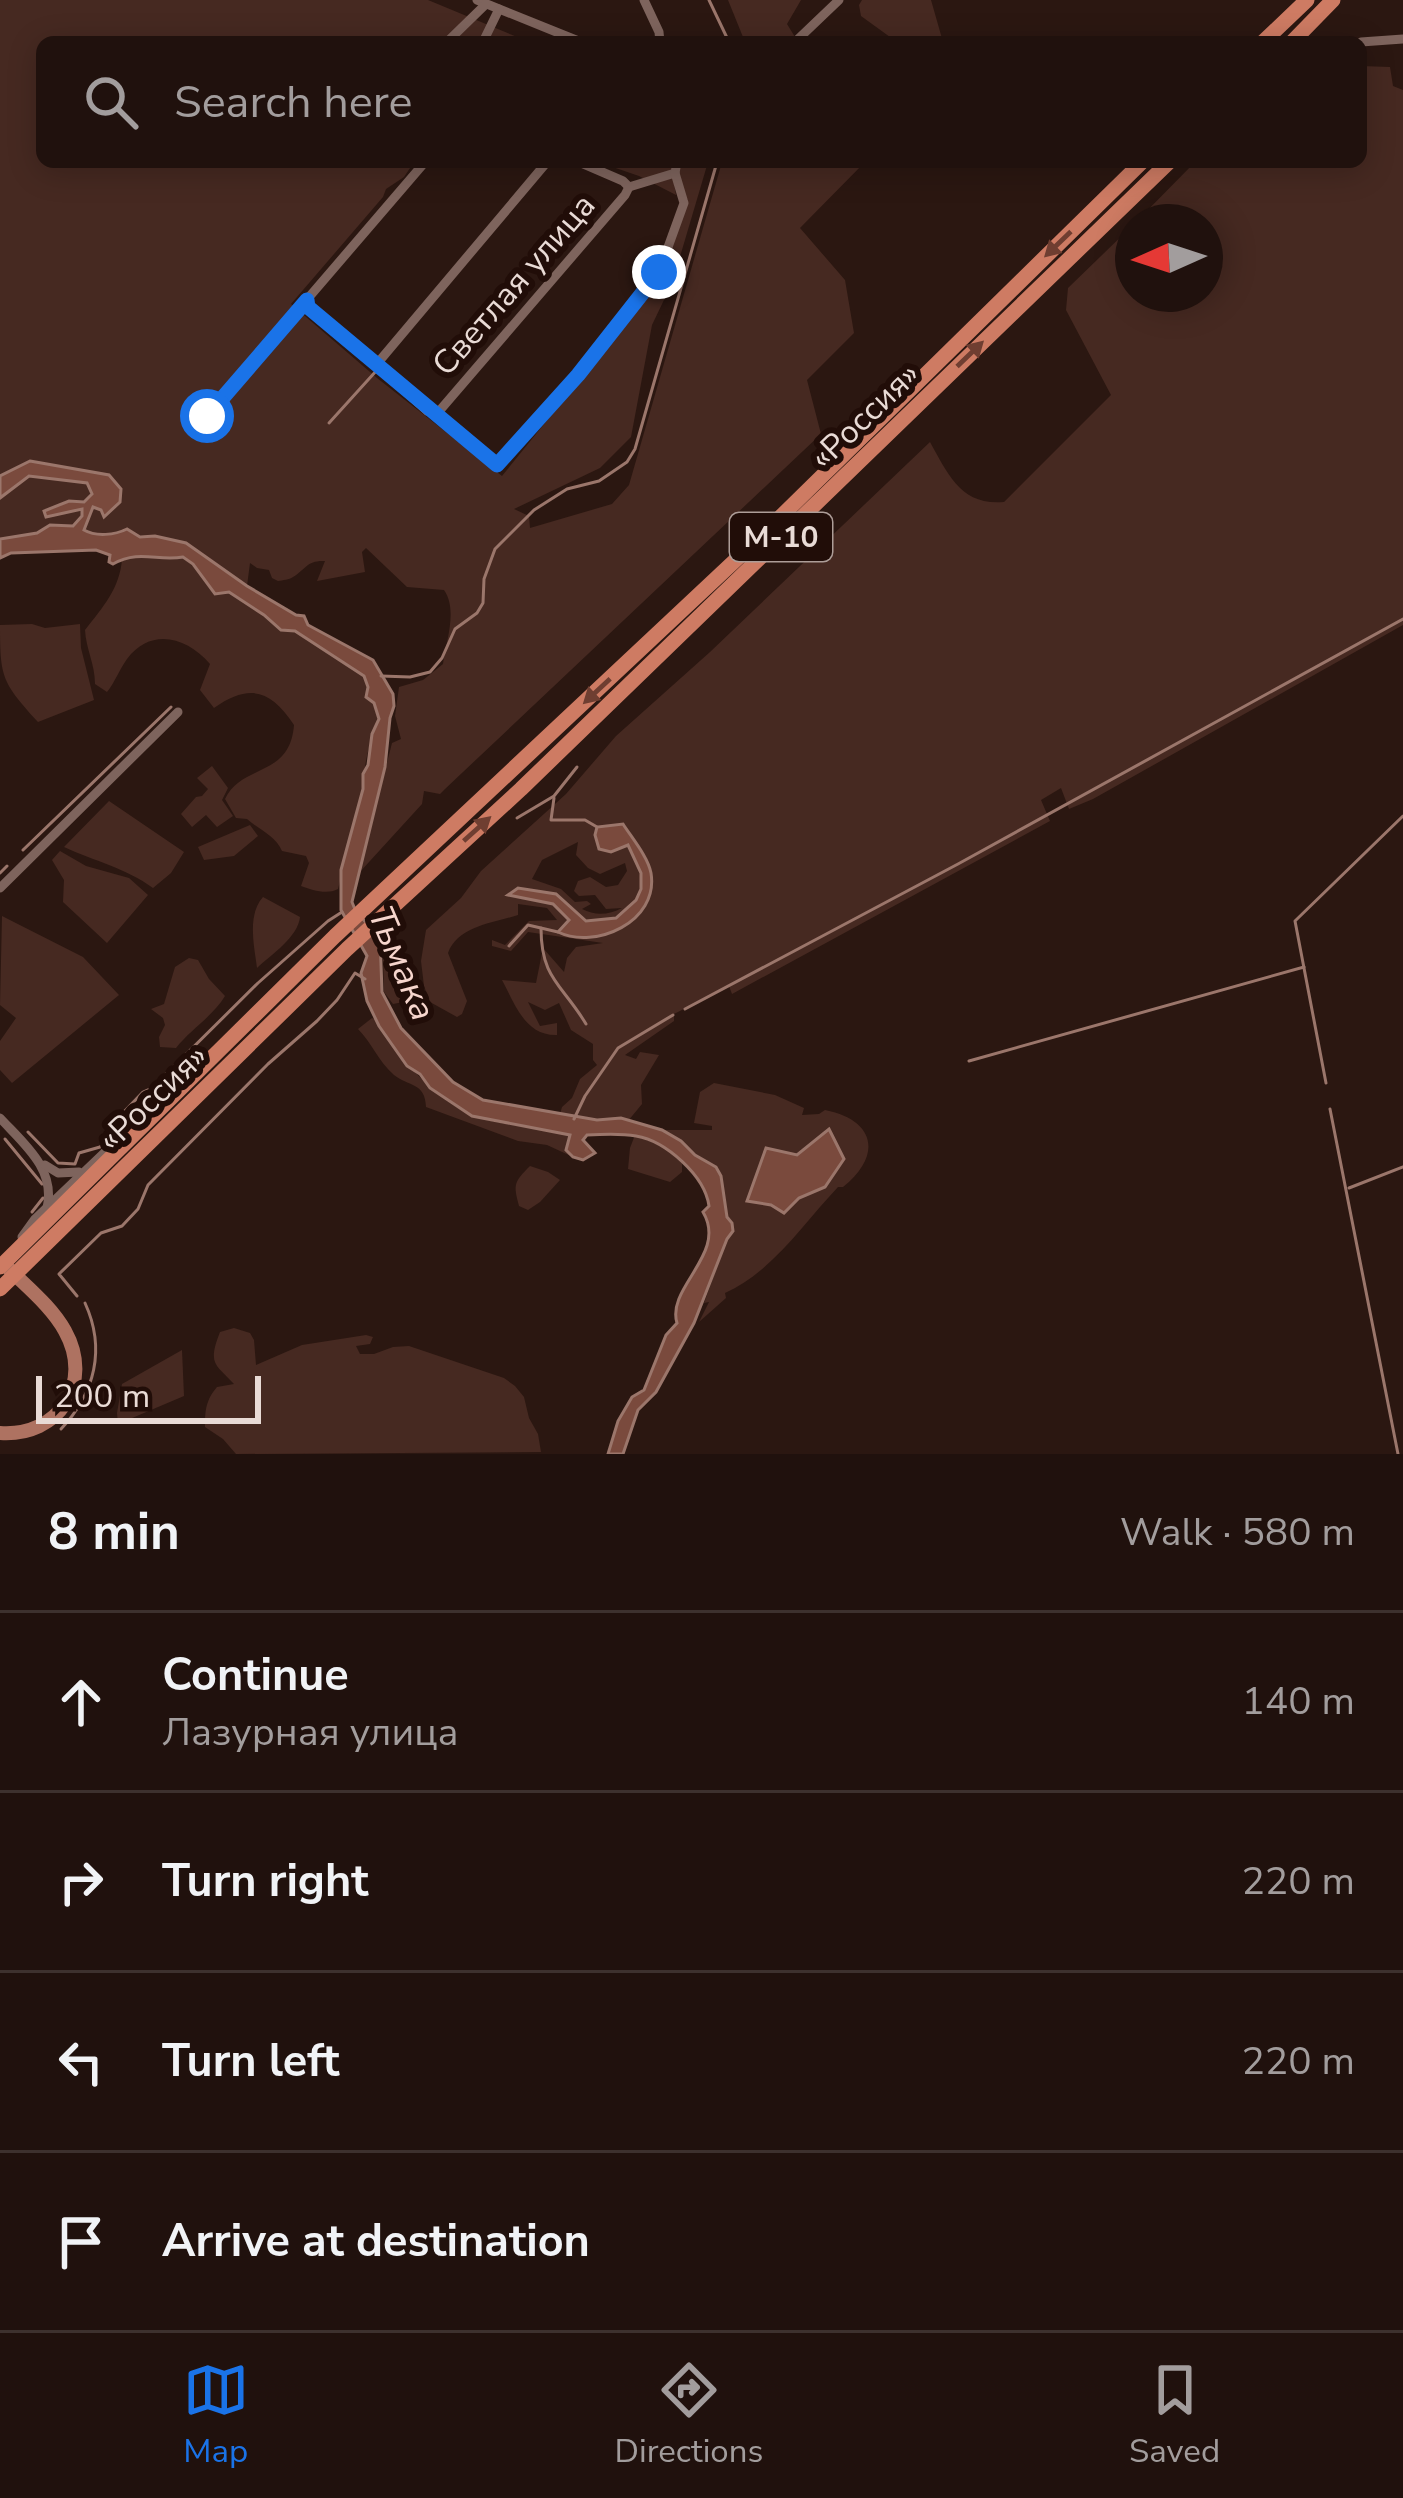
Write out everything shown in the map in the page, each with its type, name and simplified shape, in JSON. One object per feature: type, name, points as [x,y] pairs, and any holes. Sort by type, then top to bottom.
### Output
[{"type":"highway","points":[[1269,36],[1307,0]]},
{"type":"highway","points":[[1298,36],[1333,0]]},
{"type":"highway","name":"«Россия»","points":[[385,901],[1136,168]]},
{"type":"highway","name":"«Россия»","points":[[385,901],[521,789],[1163,168]]},
{"type":"highway","name":"М-10","points":[[341,942],[385,901]]},
{"type":"highway","name":"«Россия»","points":[[0,1264],[234,1037],[341,942]]},
{"type":"highway","name":"«Россия»","points":[[0,1289],[341,942]]},
{"type":"main road","points":[[0,1264],[64,1328],[73,1349],[75,1372],[71,1395],[59,1412],[42,1425],[0,1433]]},
{"type":"street","points":[[644,0],[659,36]]},
{"type":"street","points":[[822,0],[829,12]]},
{"type":"street","points":[[802,36],[839,0]]},
{"type":"street","points":[[452,36],[481,2],[565,36]]},
{"type":"street","points":[[486,36],[499,9]]},
{"type":"street","points":[[1367,42],[1403,39]]},
{"type":"street","points":[[207,416],[420,168]]},
{"type":"street","points":[[376,364],[542,168]]},
{"type":"street","points":[[307,300],[308,307],[497,465],[659,272],[684,203],[676,168],[629,187],[593,168]]},
{"type":"street","name":"Светлая улица","points":[[435,416],[629,187]]},
{"type":"street","points":[[0,888],[178,712]]},
{"type":"street","points":[[0,1264],[47,1208],[180,1077],[234,1037]]},
{"type":"street","points":[[1,1121],[40,1162],[58,1173],[86,1169]]},
{"type":"street","points":[[40,1162],[49,1181],[47,1208]]},
{"type":"shaded area","points":[[0,0],[428,0],[515,36],[36,36],[36,168],[410,168],[386,189],[291,304],[502,476],[665,275],[674,279],[652,325],[631,437],[600,468],[514,509],[529,516],[530,528],[612,504],[629,485],[720,168],[859,168],[800,228],[845,280],[854,333],[807,380],[821,434],[440,794],[424,791],[422,804],[359,873],[392,743],[401,739],[395,716],[399,687],[423,680],[443,664],[451,616],[444,590],[407,587],[366,548],[362,552],[365,572],[317,581],[325,561],[319,561],[278,581],[269,570],[250,563],[247,586],[186,543],[155,536],[37,533],[0,539]]},
{"type":"shaded area","points":[[728,0],[801,0],[787,24],[794,36],[743,36]]},
{"type":"shaded area","points":[[862,0],[931,0],[941,36],[889,36],[861,16]]},
{"type":"shaded area","points":[[1367,66],[1390,67],[1393,86],[1403,90],[1403,625],[1093,799],[1069,809],[1061,788],[1041,800],[1050,821],[732,994],[729,986],[674,1014],[674,1021],[625,1055],[636,1059],[640,1052],[659,1055],[641,1085],[642,1104],[628,1121],[560,1114],[580,1079],[597,1065],[593,1044],[571,1030],[559,1003],[545,1010],[528,1002],[540,1026],[557,1023],[557,1035],[537,1030],[522,1017],[502,980],[536,983],[543,948],[564,972],[576,947],[603,943],[528,932],[511,951],[492,946],[492,940],[505,945],[529,921],[557,920],[547,908],[518,904],[518,915],[477,927],[460,937],[448,953],[467,1001],[457,1017],[430,1002],[424,986],[421,961],[426,930],[461,898],[481,871],[566,794],[616,736],[930,442],[966,493],[1004,502],[1111,395],[1066,310],[1068,288],[1115,242],[1115,312],[1223,312],[1223,204],[1154,204],[1189,168],[1367,168]],"holes":[[[578,842],[576,855],[600,874],[625,863],[627,871],[618,885],[606,887],[590,877],[578,881],[574,891],[579,896],[595,895],[606,909],[622,908],[602,914],[587,911],[582,909],[591,904],[587,901],[575,902],[561,889],[532,879],[542,860]]]},
{"type":"shaded area","points":[[616,168],[706,168],[674,277],[663,272],[688,200],[674,183],[676,195]]},
{"type":"shaded area","points":[[30,461],[109,475],[121,489],[120,502],[104,517],[93,507],[84,530],[106,534],[127,529],[140,537],[186,543],[247,586],[304,616],[308,625],[373,660],[393,694],[394,706],[385,767],[352,902],[380,937],[382,992],[401,1028],[453,1082],[483,1100],[597,1120],[621,1118],[662,1130],[716,1167],[733,1231],[694,1323],[656,1392],[638,1410],[623,1454],[608,1454],[618,1421],[632,1397],[644,1390],[666,1335],[677,1323],[680,1296],[708,1242],[703,1212],[709,1206],[700,1183],[671,1152],[636,1136],[587,1135],[583,1140],[595,1153],[583,1160],[573,1157],[566,1150],[570,1135],[472,1116],[407,1066],[367,1001],[361,973],[367,956],[341,910],[341,870],[379,719],[374,703],[366,697],[364,676],[295,631],[281,630],[229,592],[215,594],[183,557],[132,557],[113,564],[110,555],[96,550],[11,553],[0,558],[0,539],[37,533],[50,525],[73,526],[82,509],[46,517],[44,511],[69,501],[84,502],[92,494],[87,483],[29,476],[0,498],[0,476]]},
{"type":"shaded area","points":[[157,555],[184,559],[221,594],[229,592],[281,630],[295,631],[365,676],[379,719],[338,889],[324,892],[301,886],[309,863],[306,856],[282,851],[247,819],[236,818],[225,799],[242,780],[275,762],[291,742],[294,725],[277,704],[249,693],[214,708],[200,690],[210,664],[191,647],[169,639],[147,642],[137,649],[107,692],[95,684],[85,630],[114,588],[122,559]]},
{"type":"shaded area","points":[[80,624],[94,700],[38,722],[10,688],[1,657],[0,625],[45,628]]},
{"type":"shaded area","points":[[212,766],[228,788],[222,800],[233,816],[217,827],[206,815],[192,827],[181,814],[208,789],[197,778]]},
{"type":"shaded area","points":[[109,801],[184,852],[171,873],[153,888],[64,847]]},
{"type":"shaded area","points":[[623,824],[649,867],[651,890],[635,918],[621,928],[573,937],[558,932],[569,920],[553,904],[508,895],[518,888],[556,894],[586,921],[616,918],[636,900],[641,873],[628,845],[611,852],[599,849],[595,835],[597,827]]},
{"type":"shaded area","points":[[250,825],[258,836],[234,856],[204,860],[198,847]]},
{"type":"shaded area","points":[[60,851],[86,866],[129,878],[148,895],[107,943],[63,902],[64,880],[52,860]]},
{"type":"shaded area","points":[[263,897],[300,917],[289,938],[257,968],[253,921]]},
{"type":"shaded area","points":[[2,916],[83,957],[119,995],[12,1083],[0,1070],[0,1041],[16,1018],[0,1005]]},
{"type":"shaded area","points":[[189,958],[198,960],[225,996],[176,1048],[160,1047],[165,1025],[151,1009],[164,1004],[175,967]]},
{"type":"shaded area","points":[[383,959],[410,972],[414,1000],[393,1004],[384,992]]},
{"type":"shaded area","points":[[372,1018],[406,1062],[449,1102],[477,1117],[570,1135],[566,1150],[573,1157],[426,1107],[419,1089],[389,1070],[358,1029]]},
{"type":"shaded area","points":[[714,1083],[775,1095],[804,1108],[802,1115],[825,1110],[842,1115],[863,1130],[868,1151],[856,1175],[838,1187],[772,1260],[725,1293],[726,1298],[699,1322],[733,1231],[716,1167],[662,1130],[712,1130],[712,1126],[694,1123],[700,1092]],"holes":[[[829,1130],[825,1187],[799,1198],[784,1213],[747,1201]]]},
{"type":"shaded area","points":[[829,1129],[844,1159],[825,1187],[799,1198],[784,1213],[747,1201],[766,1148],[797,1155]]},
{"type":"shaded area","points":[[635,1135],[665,1148],[682,1163],[682,1172],[670,1182],[628,1169]]},
{"type":"shaded area","points":[[530,1166],[560,1180],[528,1210],[519,1206],[516,1188]]},
{"type":"shaded area","points":[[234,1328],[250,1333],[256,1365],[302,1345],[366,1335],[373,1337],[370,1344],[356,1346],[360,1354],[409,1346],[504,1378],[524,1397],[541,1452],[236,1454],[205,1427],[213,1392],[234,1384],[214,1358],[220,1332]]},
{"type":"shaded area","points":[[182,1350],[184,1396],[118,1424],[122,1384]]},
{"type":"waterway","points":[[709,0],[726,36]]},
{"type":"waterway","points":[[381,676],[430,672],[455,629],[483,603],[484,579],[495,549],[534,510],[567,489],[599,481],[627,462],[635,449],[715,168]]},
{"type":"waterway","points":[[329,423],[377,370],[426,414]]},
{"type":"waterway","points":[[685,1009],[1403,619]]},
{"type":"waterway","points":[[23,850],[171,707]]},
{"type":"waterway","points":[[517,818],[554,796],[577,767]]},
{"type":"waterway","points":[[554,798],[551,820],[585,820],[597,827]]},
{"type":"waterway","points":[[1326,1083],[1295,921],[1403,816]]},
{"type":"waterway","points":[[0,873],[7,866]]},
{"type":"waterway","points":[[28,1132],[58,1163],[75,1164],[79,1153],[100,1147],[117,1129],[118,1118],[143,1092],[258,983],[342,912]]},
{"type":"waterway","points":[[509,946],[528,925],[558,932]]},
{"type":"waterway","points":[[541,928],[549,970],[586,1024]]},
{"type":"waterway","points":[[969,1061],[1304,967]]},
{"type":"waterway","points":[[77,1296],[59,1274],[101,1233],[122,1226],[138,1209],[148,1185],[317,1021],[355,973],[365,979]]},
{"type":"waterway","points":[[574,1119],[618,1048],[673,1015]]},
{"type":"waterway","points":[[1330,1109],[1398,1454]]},
{"type":"waterway","points":[[5,1139],[42,1184]]},
{"type":"waterway","points":[[1349,1188],[1403,1167]]},
{"type":"waterway","points":[[32,1212],[43,1198]]},
{"type":"waterway","points":[[61,1429],[82,1401],[94,1370],[95,1337],[85,1303]]},
{"type":"route","points":[[207,416],[307,300],[308,307],[497,465],[578,375],[659,272]]},
{"type":"water label","name":"Тьмака","points":[[403,963]]}]
